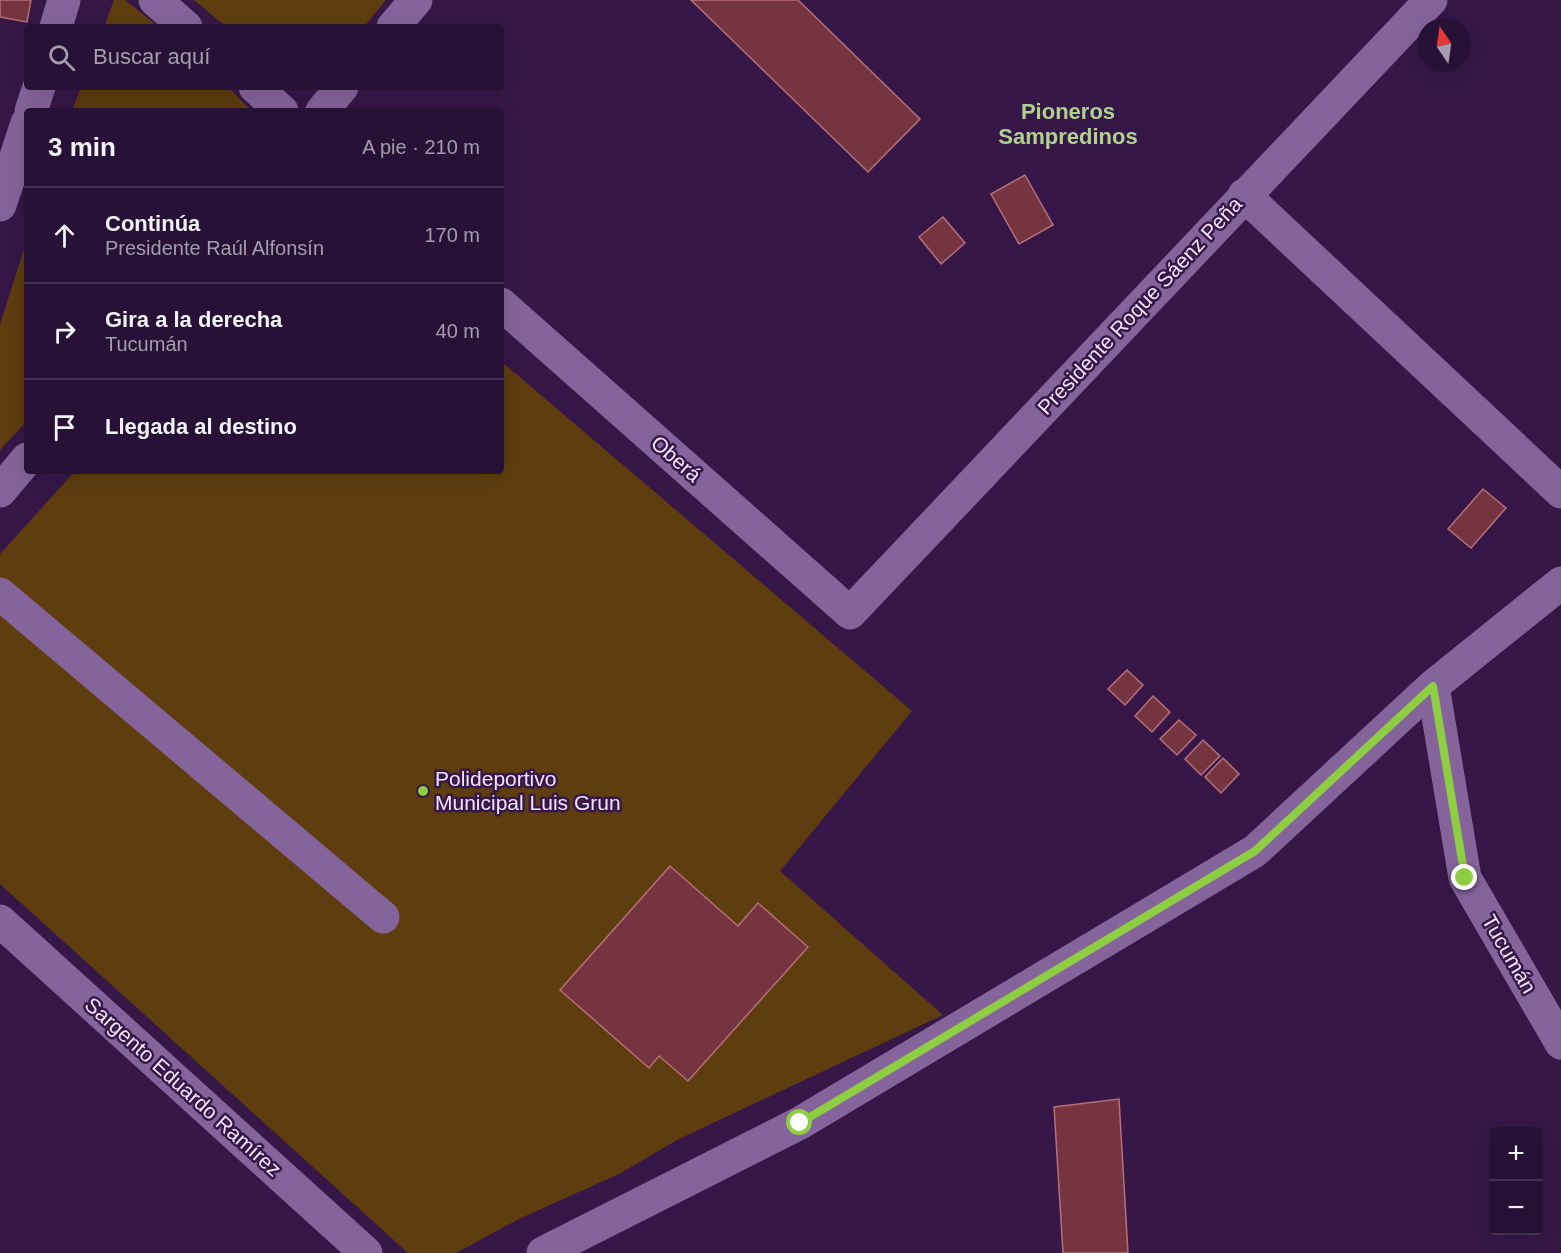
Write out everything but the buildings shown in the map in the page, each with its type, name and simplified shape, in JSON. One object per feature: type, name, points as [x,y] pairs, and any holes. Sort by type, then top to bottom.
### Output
[{"type":"street","points":[[57,24],[64,0]]},
{"type":"street","points":[[154,0],[182,24]]},
{"type":"street","points":[[396,24],[416,0]]},
{"type":"street","name":"Presidente Roque Sáenz Peña","points":[[850,613],[1431,0]]},
{"type":"street","points":[[32,108],[38,90]]},
{"type":"street","points":[[258,90],[279,108]]},
{"type":"street","points":[[324,108],[340,90]]},
{"type":"street","points":[[0,205],[24,132]]},
{"type":"street","points":[[1244,195],[1561,492]]},
{"type":"street","name":"Oberá","points":[[504,307],[850,613]]},
{"type":"street","points":[[0,491],[24,463]]},
{"type":"street","points":[[543,1253],[800,1123],[1255,851],[1433,686],[1561,583]]},
{"type":"street","points":[[0,594],[382,917]]},
{"type":"street","name":"Tucumán","points":[[1433,686],[1465,878],[1561,1043]]},
{"type":"street","name":"Sargento Eduardo Ramírez","points":[[0,921],[366,1253]]},
{"type":"shaded area","points":[[114,0],[125,0],[155,24],[105,24]]},
{"type":"shaded area","points":[[194,0],[386,0],[366,24],[222,24]]},
{"type":"shaded area","points":[[80,90],[231,90],[249,108],[73,108]]},
{"type":"shaded area","points":[[24,249],[24,424],[0,450],[0,324]]},
{"type":"shaded area","name":"Polideportivo Municipal Luis Grun","points":[[504,364],[912,711],[780,871],[943,1015],[677,1140],[621,1173],[519,1219],[456,1253],[408,1253],[0,884],[0,554],[72,474],[504,474]]},
{"type":"place","name":"Polideportivo Municipal Luis Grun","points":[[423,791]]},
{"type":"district","name":"Pioneros Sampredinos","points":[[1068,124]]},
{"type":"route","points":[[800,1123],[1255,851],[1433,686],[1465,878]]}]
